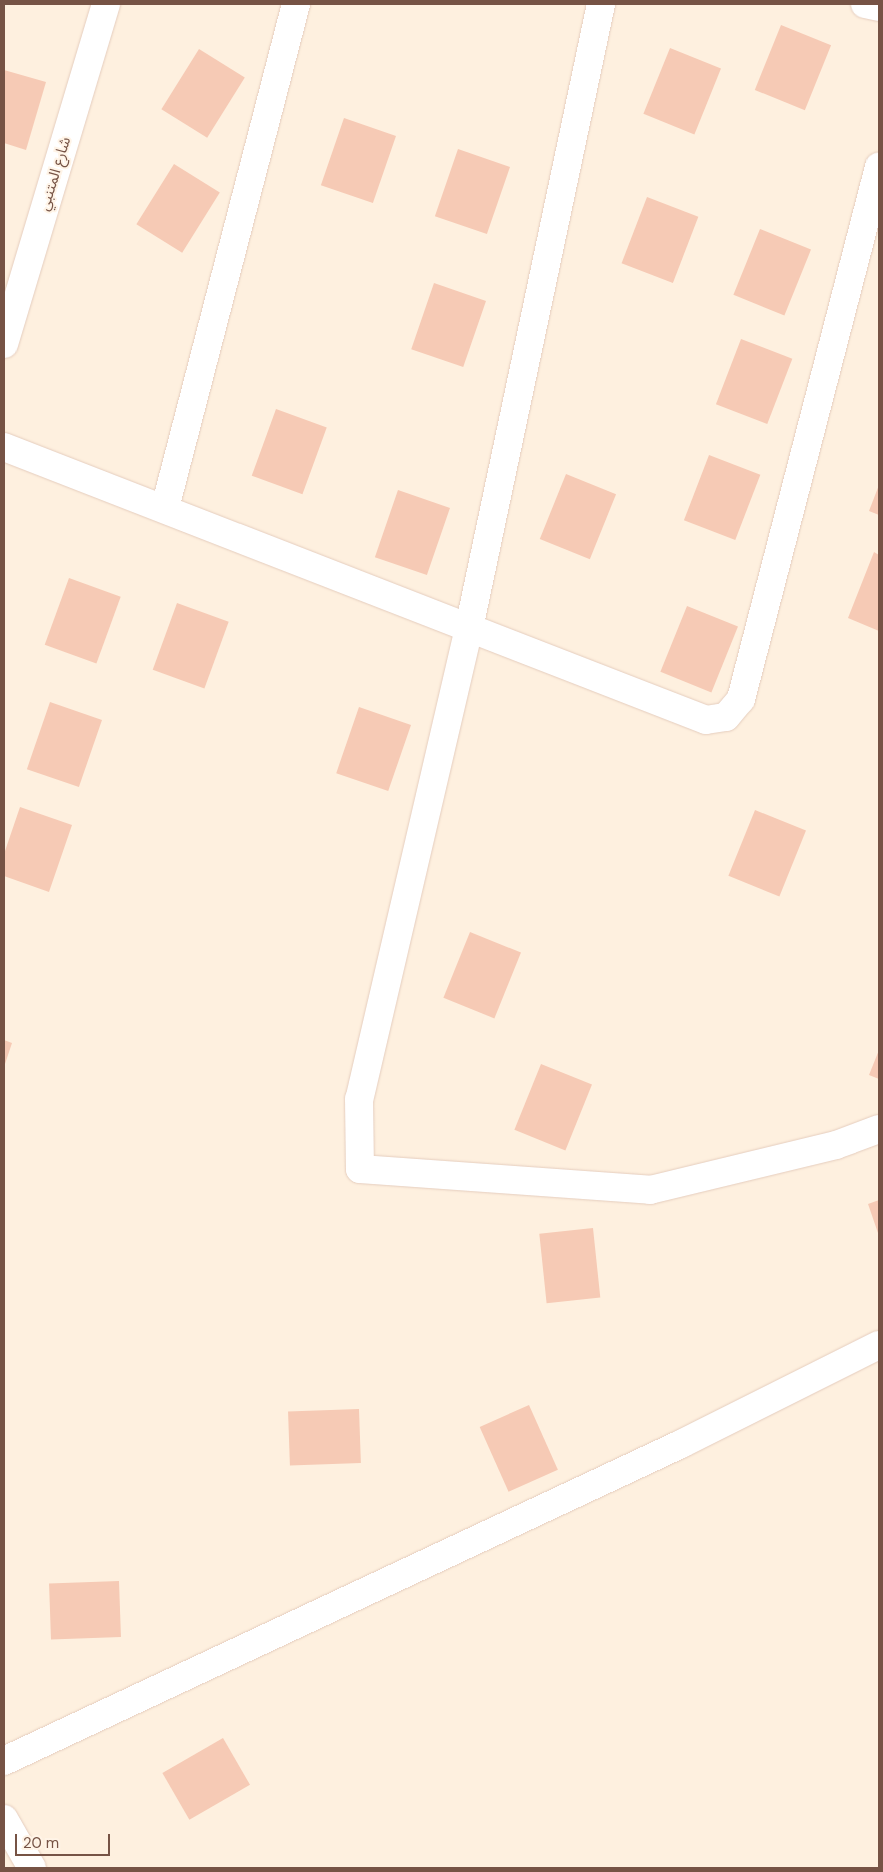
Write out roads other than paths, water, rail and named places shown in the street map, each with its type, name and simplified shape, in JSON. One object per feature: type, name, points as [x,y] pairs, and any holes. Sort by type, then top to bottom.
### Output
[{"type":"street","name":"شارع المتنبي","points":[[4,344],[106,4]]},
{"type":"street","points":[[165,508],[296,4]]},
{"type":"street","points":[[601,4],[468,628],[359,1099],[360,1169],[650,1190],[836,1145],[879,1129]]},
{"type":"street","points":[[4,447],[165,508],[706,720],[726,717],[741,699],[879,167]]},
{"type":"street","points":[[4,1762],[681,1444],[879,1345]]},
{"type":"street","points":[[4,1819],[32,1868]]}]
